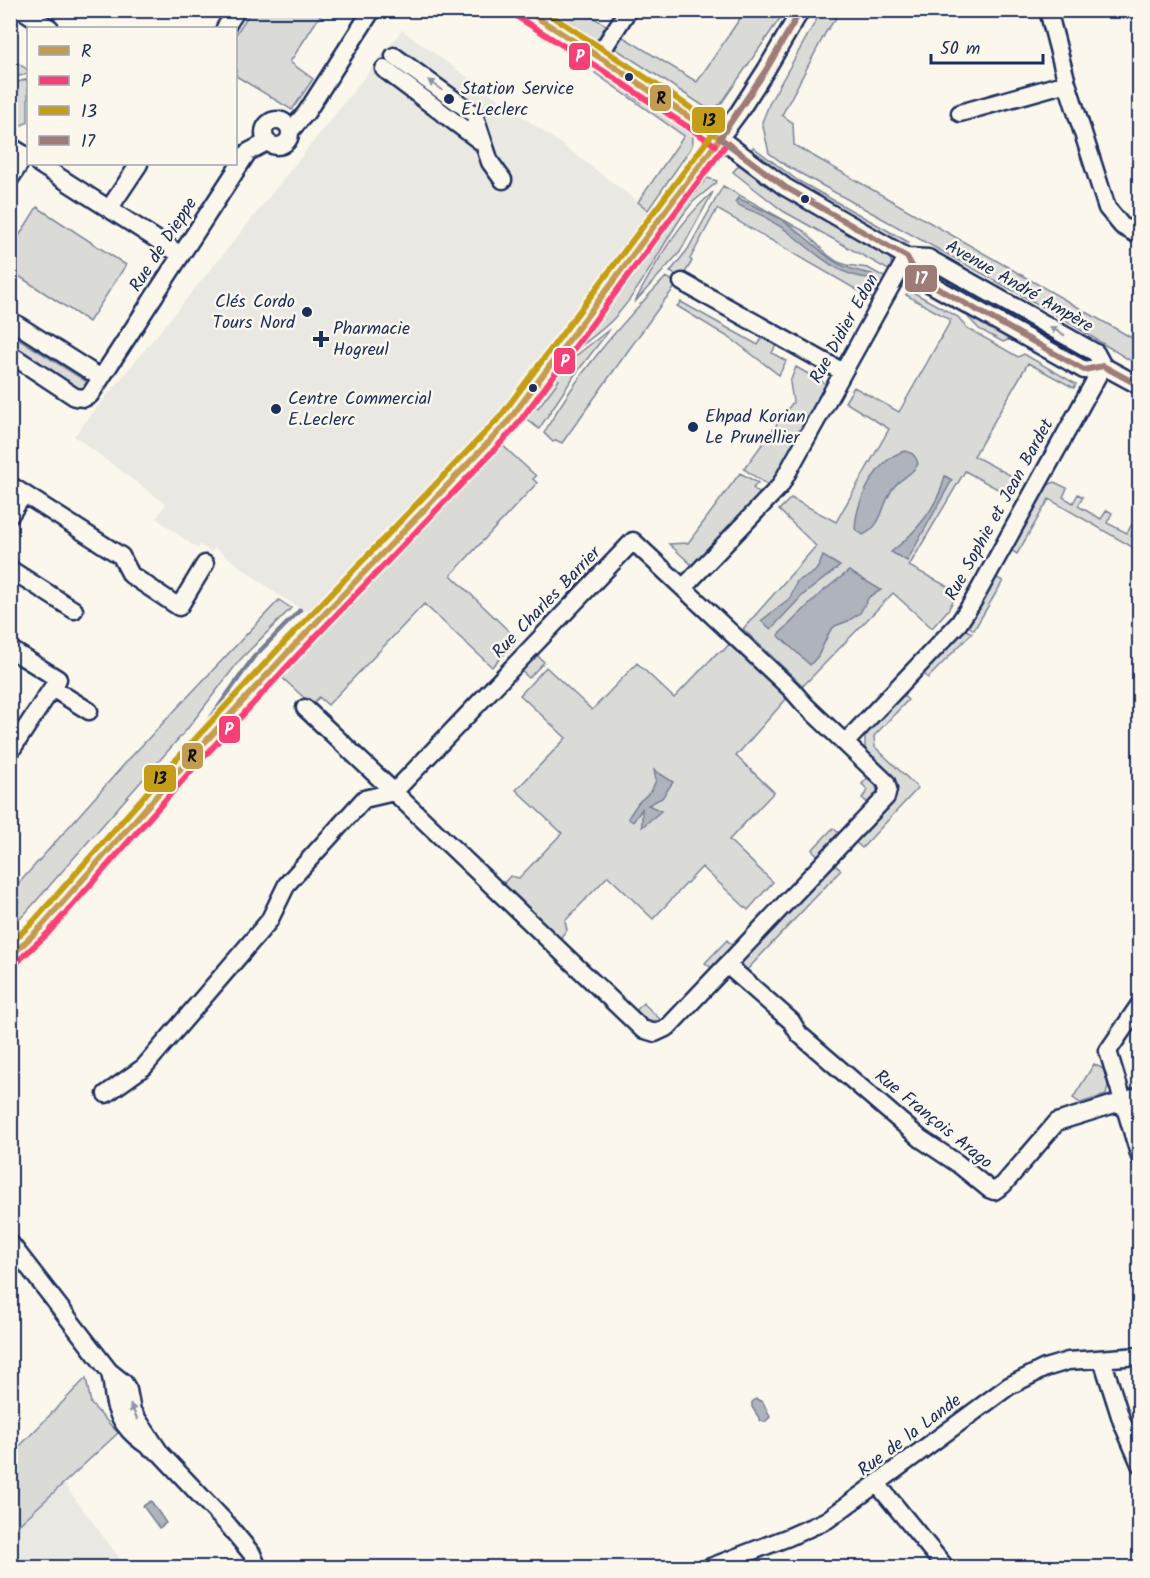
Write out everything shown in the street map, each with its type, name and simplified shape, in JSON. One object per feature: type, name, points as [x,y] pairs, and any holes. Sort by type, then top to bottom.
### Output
[{"type":"street","points":[[22,10],[48,27]]},
{"type":"street","points":[[226,27],[237,10]]},
{"type":"street","name":"Rue de Dieppe","points":[[11,356],[75,397],[84,398],[90,395],[248,152],[267,142],[274,146],[283,146],[289,140],[290,131],[306,113],[372,10]]},
{"type":"street","name":"Avenue André Ampère","points":[[524,10],[720,138],[786,187],[907,257],[928,258],[1096,353],[1103,366],[1140,386]]},
{"type":"street","points":[[598,57],[628,10]]},
{"type":"street","points":[[11,953],[40,928],[182,767],[290,650],[507,423],[720,138],[766,70],[801,10]]},
{"type":"street","points":[[1048,10],[1067,83],[1107,208],[1122,226],[1140,236]]},
{"type":"street","points":[[389,63],[474,114],[490,162],[503,180]]},
{"type":"street","points":[[960,113],[1067,83]]},
{"type":"street","points":[[10,146],[27,156]]},
{"type":"street","points":[[10,178],[27,162]]},
{"type":"street","points":[[42,165],[181,255]]},
{"type":"street","points":[[109,209],[138,165]]},
{"type":"street","name":"Rue Didier Edon","points":[[683,588],[780,486],[907,257]]},
{"type":"street","points":[[682,282],[843,372]]},
{"type":"street","points":[[10,320],[101,378]]},
{"type":"street","name":"Rue Sophie et Jean Bardet","points":[[845,743],[963,616],[1103,366]]},
{"type":"street","points":[[10,515],[17,490],[121,556],[131,575],[179,607],[206,564]]},
{"type":"street","name":"Rue Charles Barrier","points":[[633,541],[845,743],[886,782],[888,789],[886,797],[669,1027],[655,1033],[642,1029],[394,792],[633,541]]},
{"type":"street","points":[[10,569],[74,610]]},
{"type":"street","points":[[10,649],[58,679],[10,752]]},
{"type":"street","points":[[52,688],[89,711]]},
{"type":"street","points":[[306,708],[394,792]]},
{"type":"street","points":[[106,1094],[144,1067],[270,921],[287,884],[364,799],[394,792]]},
{"type":"street","name":"Rue François Arago","points":[[728,965],[791,1021],[799,1034],[904,1124],[989,1190],[994,1191],[1003,1185],[1057,1122],[1132,1099]]},
{"type":"street","points":[[1140,1004],[1108,1051],[1132,1099],[1140,1157]]},
{"type":"street","points":[[10,1243],[110,1371],[124,1383],[128,1390],[132,1411],[161,1454],[228,1525],[252,1554],[258,1568]]},
{"type":"street","name":"Rue de la Lande","points":[[708,1568],[812,1528],[834,1516],[1009,1386],[1046,1368],[1068,1361],[1140,1356]]},
{"type":"street","points":[[1102,1359],[1122,1422],[1140,1464]]},
{"type":"street","points":[[878,1485],[946,1568]]},
{"type":"shaded area","points":[[822,10],[841,11],[826,32],[782,115],[793,123],[794,145],[1139,342],[1139,366],[1050,311],[787,166],[769,153],[762,122],[770,102]]},
{"type":"shaded area","points":[[251,11],[323,11],[290,62],[313,79],[292,110],[237,77],[237,32]]},
{"type":"shaded area","points":[[540,11],[582,11],[606,25],[598,39],[590,41]]},
{"type":"shaded area","points":[[745,11],[785,11],[721,104],[713,108],[705,107],[613,47],[620,35],[697,82]]},
{"type":"shaded area","points":[[402,30],[583,160],[660,219],[519,409],[320,619],[280,596],[215,548],[211,552],[200,545],[198,549],[156,518],[166,504],[74,436],[242,231]]},
{"type":"shaded area","points":[[10,58],[27,69],[27,74],[11,78]]},
{"type":"shaded area","points":[[598,72],[632,92],[630,95],[641,102],[643,99],[678,120],[692,134],[691,148],[648,210],[638,202],[684,136],[595,73]]},
{"type":"shaded area","points":[[27,79],[27,122],[11,128],[11,84]]},
{"type":"shaded area","points":[[753,147],[797,180],[910,243],[894,242],[794,185],[750,151]]},
{"type":"shaded area","points":[[740,164],[882,251],[891,260],[892,272],[783,211],[733,172]]},
{"type":"shaded area","points":[[707,178],[717,181],[685,212],[626,304],[604,328],[563,361],[629,270],[664,233]]},
{"type":"shaded area","points":[[723,186],[804,231],[838,262],[868,268],[888,279],[876,301],[717,209],[682,278],[670,272],[688,249]]},
{"type":"shaded area","points":[[713,192],[680,252],[634,303],[659,258],[678,230]]},
{"type":"shaded area","points":[[738,198],[783,220],[837,263],[872,274],[875,278],[850,274],[828,263],[787,231],[764,216],[735,202]]},
{"type":"shaded area","points":[[37,207],[126,265],[89,322],[11,271],[11,249]]},
{"type":"shaded area","points":[[923,264],[1026,318],[1020,330],[922,274],[920,268]]},
{"type":"shaded area","points":[[666,277],[678,284],[562,443],[556,440],[553,442],[544,433],[570,391],[632,313]]},
{"type":"shaded area","points":[[909,290],[958,317],[967,328],[1018,357],[1024,354],[1076,384],[1074,388],[1028,363],[974,456],[1021,481],[1012,497],[965,471],[909,566],[958,592],[948,610],[932,628],[893,593],[803,686],[743,629],[816,546],[779,510],[791,498],[836,522],[889,429],[845,402],[854,387],[899,412],[951,320],[906,295]]},
{"type":"shaded area","points":[[942,295],[1014,338],[1003,342],[979,329],[966,315],[940,300]]},
{"type":"shaded area","points":[[681,302],[758,345],[763,336],[777,343],[772,353],[786,361],[779,375],[733,340],[677,306]]},
{"type":"shaded area","points":[[610,329],[574,376],[539,429],[525,418],[535,406],[538,408],[573,358]]},
{"type":"shaded area","points":[[10,333],[87,382],[89,387],[81,392],[11,347]]},
{"type":"shaded area","points":[[796,367],[828,385],[775,480],[769,486],[744,469],[793,402],[790,382]]},
{"type":"shaded area","points":[[500,443],[536,476],[533,479],[537,483],[451,575],[518,640],[492,667],[424,604],[328,705],[319,697],[312,705],[277,673]]},
{"type":"shaded area","points":[[905,451],[914,455],[918,464],[894,487],[879,520],[870,531],[863,535],[855,529],[856,518],[870,482],[886,462]]},
{"type":"shaded area","points":[[740,473],[758,483],[753,488],[761,495],[693,566],[669,544],[688,543]]},
{"type":"shaded area","points":[[945,476],[952,480],[907,561],[891,552],[909,536],[931,509]]},
{"type":"shaded area","points":[[1054,482],[1067,488],[1063,497],[1073,503],[1078,494],[1083,497],[1078,506],[1101,519],[1107,510],[1112,513],[1107,523],[1127,533],[1132,524],[1136,527],[1131,536],[1139,541],[1139,551],[1049,499],[1017,554],[1009,549],[1044,487]]},
{"type":"shaded area","points":[[823,556],[840,566],[803,595],[771,629],[761,621],[790,598],[797,581],[813,573]]},
{"type":"shaded area","points":[[849,571],[881,590],[869,597],[860,613],[830,631],[818,656],[810,665],[778,635],[822,592]]},
{"type":"shaded area","points":[[993,576],[1003,581],[974,630],[965,624]]},
{"type":"shaded area","points":[[279,600],[291,608],[239,661],[188,728],[23,916],[11,923],[11,892],[129,759]]},
{"type":"shaded area","points":[[962,628],[972,633],[928,678],[921,671]]},
{"type":"shaded area","points":[[731,642],[788,697],[736,756],[774,792],[729,840],[773,882],[748,910],[702,867],[653,919],[608,876],[565,921],[567,930],[560,938],[502,885],[510,876],[519,878],[562,833],[516,790],[566,738],[520,695],[546,667],[592,710],[637,663],[674,698],[717,653],[723,651]]},
{"type":"shaded area","points":[[536,654],[544,662],[529,678],[518,668]]},
{"type":"shaded area","points":[[901,694],[908,700],[874,736],[875,747],[918,788],[862,848],[854,841],[889,804],[896,788],[892,777],[865,751],[865,734]]},
{"type":"shaded area","points":[[654,770],[673,782],[662,798],[648,805],[661,811],[642,827],[642,809],[633,822],[628,818],[638,803],[652,790],[656,780]]},
{"type":"shaded area","points":[[870,775],[877,790],[870,805],[862,798],[868,790],[862,784]]},
{"type":"shaded area","points":[[833,828],[841,835],[820,857],[812,850]]},
{"type":"shaded area","points":[[833,863],[841,870],[745,972],[742,962],[744,958]]},
{"type":"shaded area","points":[[727,940],[735,948],[714,970],[705,963]]},
{"type":"shaded area","points":[[643,1003],[662,1021],[648,1020],[636,1011]]},
{"type":"shaded area","points":[[1094,1064],[1105,1070],[1108,1086],[1106,1095],[1080,1103],[1073,1098]]},
{"type":"shaded area","points":[[86,1378],[91,1404],[118,1433],[11,1532],[11,1455]]},
{"type":"shaded area","points":[[756,1399],[763,1402],[770,1417],[765,1422],[761,1421],[752,1407],[752,1402]]},
{"type":"shaded area","points":[[64,1484],[126,1567],[24,1567],[11,1547],[11,1532]]},
{"type":"shaded area","points":[[151,1501],[166,1523],[159,1528],[143,1506]]},
{"type":"waterway","points":[[207,723],[253,658],[300,610]]},
{"type":"waterway","points":[[162,775],[189,744]]},
{"type":"waterway","points":[[39,945],[206,757]]},
{"type":"waterway","points":[[34,920],[138,801]]},
{"type":"transit line","name":"R","points":[[525,10],[720,138]]},
{"type":"transit line","name":"13","points":[[542,10],[725,131]]},
{"type":"transit line","name":"17","points":[[720,138],[766,70],[801,10]]},
{"type":"transit line","name":"P","points":[[519,18],[715,145]]},
{"type":"transit line","name":"13","points":[[10,944],[33,922],[175,761],[283,644],[500,417],[713,133]]},
{"type":"transit line","name":"R","points":[[10,957],[40,928],[182,767],[290,650],[507,423],[720,138]]},
{"type":"transit line","name":"17","points":[[720,138],[785,187],[907,257],[918,277],[1084,370],[1103,366],[1140,386]]},
{"type":"transit line","name":"P","points":[[16,963],[47,934],[189,773],[297,656],[514,429],[727,143]]},
{"type":"place","name":"Station Service E.Leclerc","points":[[449,99]]},
{"type":"place","name":"Clés Cordo Tours Nord","points":[[307,312]]},
{"type":"place","name":"Pharmacie Hogreul","points":[[321,339]]},
{"type":"place","name":"Centre Commercial E.Leclerc","points":[[276,409]]},
{"type":"place","name":"Ehpad Korian Le Prunellier","points":[[693,427]]}]
